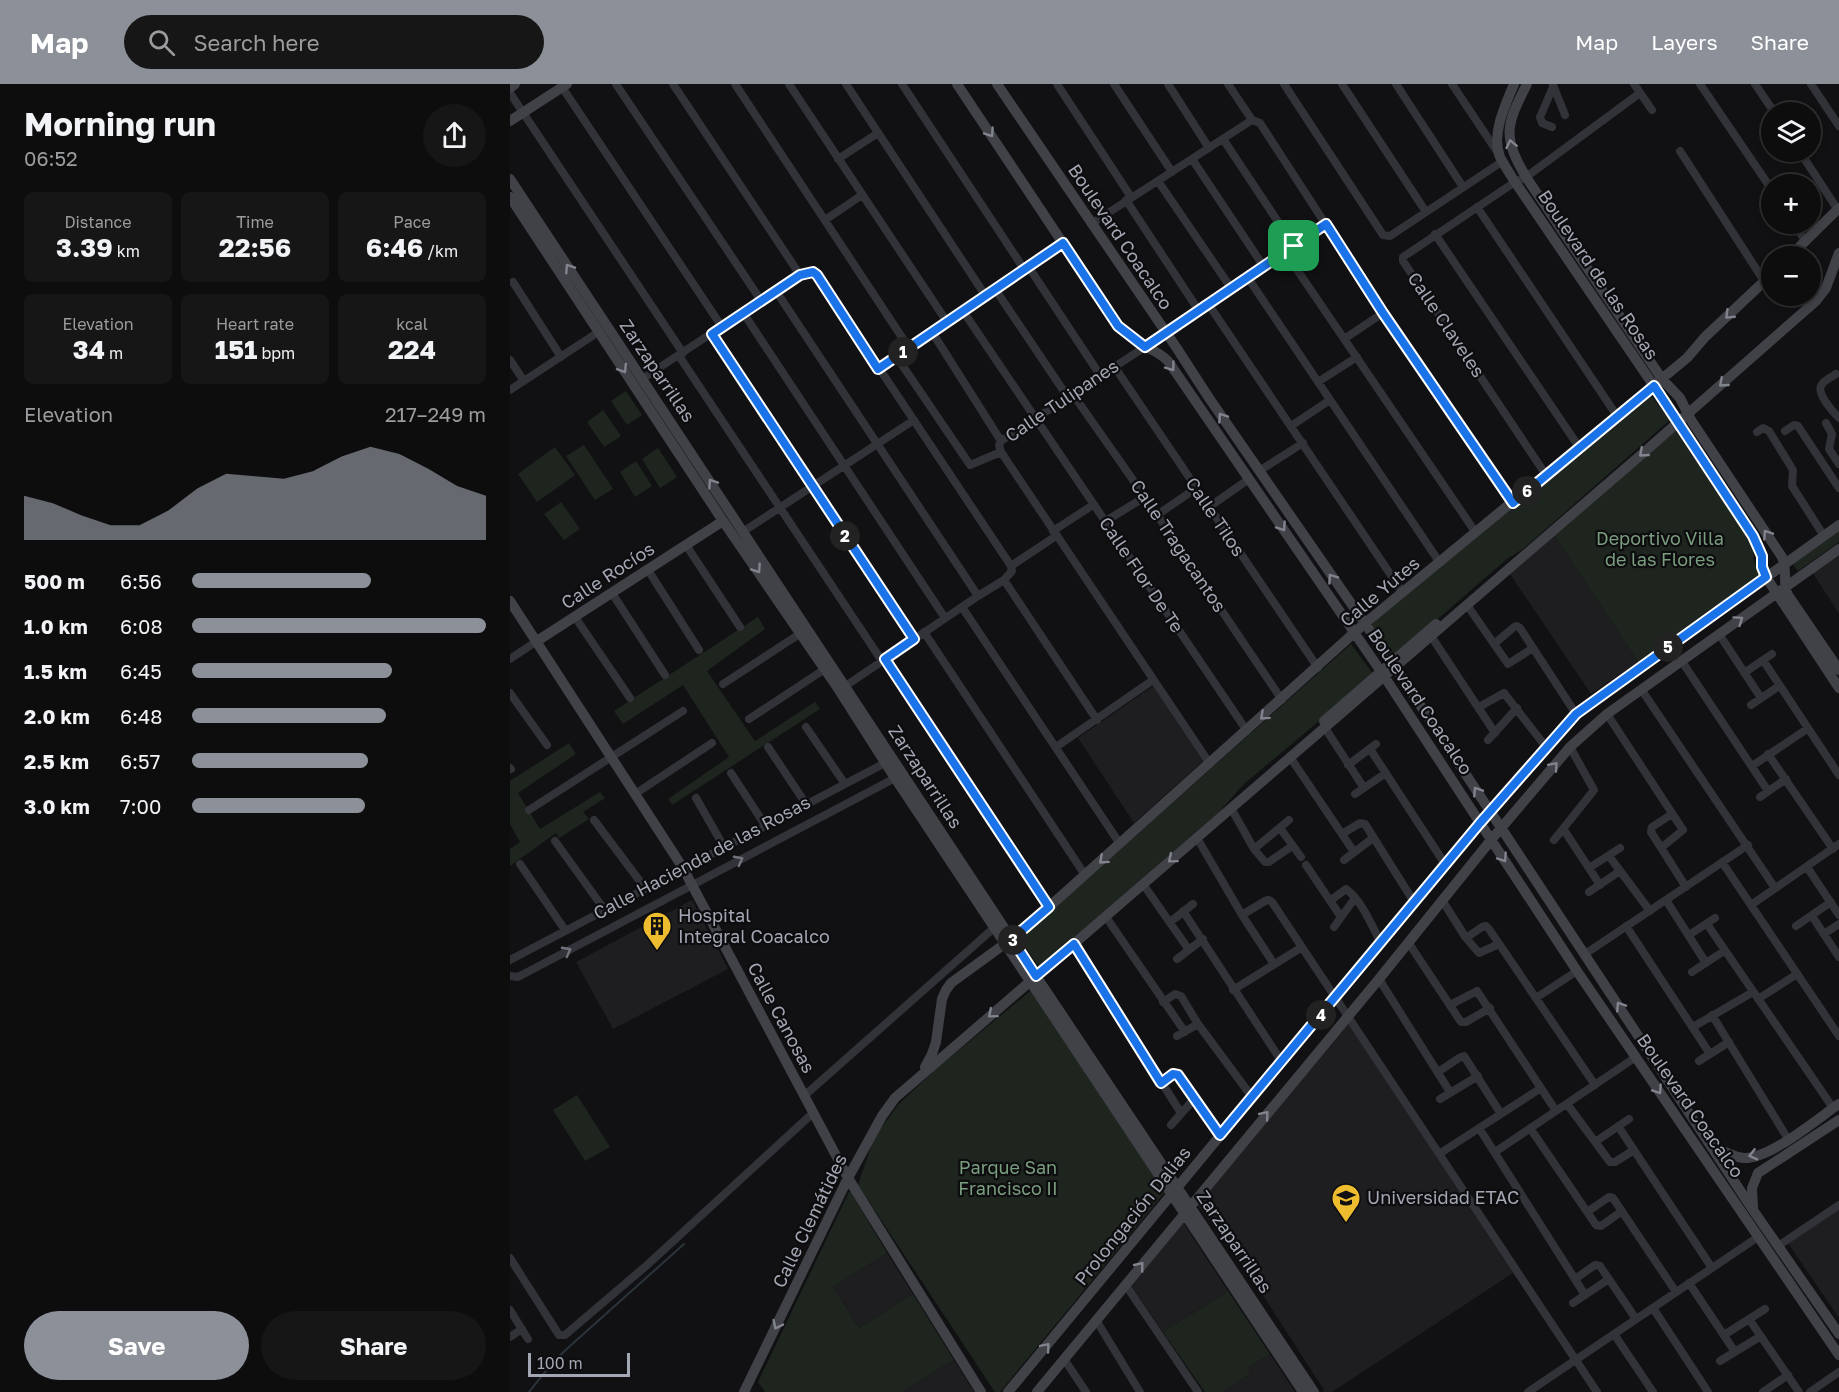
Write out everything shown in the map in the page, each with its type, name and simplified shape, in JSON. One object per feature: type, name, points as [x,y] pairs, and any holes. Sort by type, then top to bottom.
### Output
[{"type":"main road","points":[[510,88],[515,84]]},
{"type":"main road","name":"Boulevard Coacalco","points":[[957,84],[1118,326],[1168,361],[1384,677],[1577,971],[1839,1355]]},
{"type":"main road","name":"Boulevard Coacalco","points":[[997,84],[1259,471],[1395,667],[1753,1210],[1839,1334]]},
{"type":"main road","name":"Boulevard de las Rosas","points":[[1527,84],[1513,111],[1509,130],[1514,157],[1658,383],[1677,423],[1753,536],[1762,556],[1762,567],[1766,577],[1780,590],[1839,670]]},
{"type":"main road","name":"Boulevard de las Rosas","points":[[1512,85],[1497,137],[1501,158],[1515,182],[1658,383],[1680,398],[1687,414],[1785,563]]},
{"type":"main road","points":[[510,121],[564,86]]},
{"type":"main road","name":"Zarzaparrillas","points":[[510,179],[744,531],[995,927],[1009,941]]},
{"type":"main road","name":"Zarzaparrillas","points":[[510,197],[723,521],[825,669],[842,688]]},
{"type":"main road","points":[[1801,246],[1838,209]]},
{"type":"main road","points":[[1233,806],[1267,771],[1384,677],[1816,301],[1826,288],[1839,253]]},
{"type":"main road","name":"Calle Yutes","points":[[1009,941],[1318,668],[1364,624],[1688,358],[1705,337],[1761,285]]},
{"type":"main road","name":"Calle Rocíos","points":[[537,641],[723,521]]},
{"type":"main road","name":"Prolongación Dalias","points":[[1008,1392],[1380,941],[1576,714],[1839,525]]},
{"type":"main road","points":[[1034,979],[1290,757],[1503,565],[1534,546]]},
{"type":"main road","name":"Prolongación Dalias","points":[[1037,1392],[1570,747],[1607,714],[1839,549]]},
{"type":"main road","points":[[1780,590],[1785,563]]},
{"type":"main road","name":"Boulevard de las Rosas","points":[[1780,590],[1839,688]]},
{"type":"main road","name":"Calle Canosas","points":[[510,601],[683,868],[848,1178],[981,1392]]},
{"type":"main road","name":"Zarzaparrillas","points":[[899,776],[1187,1209],[1314,1392]]},
{"type":"main road","name":"Calle Clemátides","points":[[920,1075],[936,1042],[942,999],[946,990],[951,983],[1009,941]]},
{"type":"main road","name":"Calle Clemátides","points":[[744,1392],[848,1178],[894,1098],[1034,979]]},
{"type":"main road","points":[[1711,1144],[1735,1156],[1751,1158],[1788,1139],[1836,1106]]},
{"type":"main road","points":[[1753,1210],[1752,1188],[1758,1173],[1839,1120]]},
{"type":"main road","name":"Zarzaparrillas","points":[[1187,1209],[1303,1392]]},
{"type":"main road","points":[[1781,1270],[1800,1279]]},
{"type":"main road","points":[[1808,1290],[1808,1310]]},
{"type":"street","points":[[616,84],[762,302]]},
{"type":"street","points":[[673,84],[800,275]]},
{"type":"street","points":[[735,84],[909,348]]},
{"type":"street","points":[[789,84],[947,322]]},
{"type":"street","points":[[846,84],[985,295]]},
{"type":"street","points":[[902,84],[1100,375]]},
{"type":"street","points":[[1057,84],[1199,311]]},
{"type":"street","points":[[1114,84],[1172,172]]},
{"type":"street","points":[[1168,84],[1209,148]]},
{"type":"street","points":[[1228,84],[1252,120],[1260,123],[1383,313],[1513,503]]},
{"type":"street","points":[[1284,84],[1383,235],[1390,236],[1463,187],[1501,158],[1452,84]]},
{"type":"street","points":[[1342,84],[1426,212]]},
{"type":"street","points":[[1396,84],[1463,187]]},
{"type":"street","points":[[1634,84],[1652,111]]},
{"type":"street","points":[[1755,84],[1767,102]]},
{"type":"street","points":[[1811,84],[1839,126]]},
{"type":"street","points":[[1553,85],[1565,116]]},
{"type":"street","points":[[1552,127],[1542,123],[1540,117],[1553,85]]},
{"type":"street","points":[[564,86],[722,327]]},
{"type":"street","points":[[1704,86],[1762,174]]},
{"type":"street","points":[[510,93],[780,508],[1049,907]]},
{"type":"street","name":"Calle Claveles","points":[[1546,475],[1403,261],[1405,254],[1526,177],[1640,93]]},
{"type":"street","points":[[1091,224],[1252,120]]},
{"type":"street","points":[[838,159],[878,133]]},
{"type":"street","points":[[1223,139],[1294,246]]},
{"type":"street","points":[[1680,151],[1761,268]]},
{"type":"street","points":[[1191,159],[1263,267]]},
{"type":"street","points":[[1807,162],[1838,209]]},
{"type":"street","points":[[1158,181],[1231,288]]},
{"type":"street","points":[[825,220],[862,195]]},
{"type":"street","points":[[1477,207],[1617,416]]},
{"type":"street","name":"Calle Tulipanes","points":[[1210,764],[1001,452],[999,445],[1001,441],[1209,305],[1326,224]]},
{"type":"street","points":[[1435,234],[1580,447]]},
{"type":"street","points":[[1801,234],[1806,242]]},
{"type":"street","points":[[878,369],[1063,243]]},
{"type":"street","points":[[1285,252],[1476,533]]},
{"type":"street","points":[[642,379],[800,275],[813,272],[1011,566],[1012,571],[1004,580],[842,688]]},
{"type":"street","points":[[1248,278],[1440,563]]},
{"type":"street","points":[[513,282],[561,357]]},
{"type":"street","name":"Calle Tragacantos","points":[[995,289],[1145,497],[1282,700]]},
{"type":"street","points":[[776,291],[978,596]]},
{"type":"street","points":[[1209,305],[1403,593]]},
{"type":"street","name":"Calle Flor De Te","points":[[963,311],[1247,731]]},
{"type":"street","points":[[1344,339],[1383,313]]},
{"type":"street","points":[[744,314],[945,618]]},
{"type":"street","points":[[510,390],[600,331]]},
{"type":"street","points":[[932,332],[1001,441]]},
{"type":"street","points":[[712,334],[914,639]]},
{"type":"street","points":[[896,356],[970,465],[1001,452]]},
{"type":"street","points":[[1318,382],[1357,357]]},
{"type":"street","points":[[510,360],[524,381]]},
{"type":"street","name":"Calle Tilos","points":[[1114,366],[1318,668]]},
{"type":"street","points":[[1836,374],[1823,382],[1820,392],[1839,418]]},
{"type":"street","points":[[1291,426],[1330,400]]},
{"type":"street","points":[[744,531],[914,420]]},
{"type":"street","points":[[1826,423],[1832,435],[1829,449],[1839,464]]},
{"type":"street","points":[[1785,430],[1794,425],[1798,426],[1839,488]]},
{"type":"street","points":[[1756,432],[1763,428],[1769,431],[1793,470],[1792,486],[1824,536]]},
{"type":"street","points":[[1259,471],[1303,443]]},
{"type":"street","points":[[1209,507],[1249,479]]},
{"type":"street","points":[[1157,515],[1195,489]]},
{"type":"street","points":[[1104,522],[1145,497]]},
{"type":"street","points":[[1011,566],[1093,505]]},
{"type":"street","points":[[686,545],[740,627]]},
{"type":"street","points":[[648,570],[699,650]]},
{"type":"street","points":[[1004,580],[1097,720]]},
{"type":"street","points":[[612,593],[665,675]]},
{"type":"street","points":[[1467,605],[1508,664],[1533,648]]},
{"type":"street","points":[[962,607],[1120,844]]},
{"type":"street","points":[[575,617],[630,698]]},
{"type":"street","points":[[1494,644],[1517,626],[1576,714]]},
{"type":"street","points":[[924,632],[1085,875]]},
{"type":"street","points":[[723,684],[801,633]]},
{"type":"street","points":[[1719,634],[1761,698]]},
{"type":"street","points":[[1431,636],[1495,733]]},
{"type":"street","name":"Calle Rocíos","points":[[510,659],[537,641]]},
{"type":"street","points":[[1744,673],[1772,654]]},
{"type":"street","points":[[1682,660],[1768,791]]},
{"type":"street","points":[[1763,660],[1839,775]]},
{"type":"street","points":[[749,718],[825,669]]},
{"type":"street","points":[[1056,747],[1153,680]]},
{"type":"street","points":[[1751,705],[1779,686]]},
{"type":"street","points":[[1641,689],[1775,888]]},
{"type":"street","points":[[510,693],[547,745]]},
{"type":"street","points":[[1479,707],[1504,693],[1546,747]]},
{"type":"street","points":[[1488,740],[1517,708]]},
{"type":"street","points":[[529,810],[683,711]]},
{"type":"street","points":[[1607,714],[1683,830],[1661,848]]},
{"type":"street","points":[[1324,725],[1364,788]]},
{"type":"street","points":[[806,727],[845,784]]},
{"type":"street","points":[[1752,766],[1807,729]]},
{"type":"street","points":[[635,794],[712,743]]},
{"type":"street","points":[[768,747],[806,804]]},
{"type":"street","points":[[1348,765],[1373,747],[1386,773],[1445,864]]},
{"type":"street","points":[[1554,840],[1594,790],[1570,747]]},
{"type":"street","points":[[1751,905],[1836,846],[1768,754]]},
{"type":"street","points":[[1290,757],[1354,852]]},
{"type":"street","name":"Calle Hacienda de las Rosas","points":[[510,960],[889,760]]},
{"type":"street","points":[[731,773],[765,825]]},
{"type":"street","points":[[1355,794],[1386,773]]},
{"type":"street","name":"Calle Hacienda de las Rosas","points":[[510,976],[518,977],[899,776]]},
{"type":"street","points":[[1760,797],[1786,779]]},
{"type":"street","points":[[696,798],[724,846]]},
{"type":"street","points":[[1233,806],[1254,849],[1262,860],[1269,862],[1292,846]]},
{"type":"street","points":[[1672,814],[1651,829],[1651,832],[1686,887]]},
{"type":"street","points":[[594,820],[645,888]]},
{"type":"street","points":[[1254,849],[1289,820]]},
{"type":"street","points":[[1342,834],[1363,823],[1414,902]]},
{"type":"street","points":[[1280,828],[1301,857]]},
{"type":"street","points":[[1564,830],[1600,885]]},
{"type":"street","points":[[1197,838],[1274,964]]},
{"type":"street","points":[[1344,860],[1373,838]]},
{"type":"street","points":[[555,841],[604,909]]},
{"type":"street","points":[[1586,954],[1748,845]]},
{"type":"street","points":[[1589,868],[1620,849]]},
{"type":"street","points":[[1609,856],[1650,911]]},
{"type":"street","points":[[1722,862],[1839,1036]]},
{"type":"street","points":[[520,864],[565,930]]},
{"type":"street","points":[[1306,865],[1341,917]]},
{"type":"street","points":[[1807,867],[1839,915]]},
{"type":"street","points":[[1588,892],[1620,871]]},
{"type":"street","points":[[1143,884],[1189,950]]},
{"type":"street","points":[[1331,900],[1346,889],[1355,898],[1380,941]]},
{"type":"street","points":[[1334,927],[1355,898]]},
{"type":"street","points":[[1242,915],[1269,900],[1440,1154],[1574,1361],[1597,1392]]},
{"type":"street","points":[[1442,900],[1466,938],[1479,953],[1499,944]]},
{"type":"street","points":[[1666,900],[1706,963]]},
{"type":"street","points":[[1796,926],[1831,902]]},
{"type":"street","points":[[1170,922],[1193,904]]},
{"type":"street","points":[[1184,911],[1233,990],[1282,1062]]},
{"type":"street","points":[[1812,916],[1839,957]]},
{"type":"street","points":[[1106,917],[1185,1032]]},
{"type":"street","points":[[1689,935],[1715,918]]},
{"type":"street","points":[[1707,924],[1755,996],[1836,1106]]},
{"type":"street","points":[[1824,934],[1839,924]]},
{"type":"street","points":[[1466,938],[1486,926],[1595,1085]]},
{"type":"street","points":[[804,1096],[995,927]]},
{"type":"street","points":[[1626,927],[1710,1054]]},
{"type":"street","points":[[1177,959],[1203,939]]},
{"type":"street","points":[[1408,942],[1463,1023],[1490,1008]]},
{"type":"street","points":[[1074,944],[1181,1113]]},
{"type":"street","points":[[1233,990],[1302,947]]},
{"type":"street","points":[[1692,972],[1724,951]]},
{"type":"street","points":[[1536,998],[1577,971]]},
{"type":"street","points":[[1693,1027],[1712,1015],[1797,974]]},
{"type":"street","points":[[1378,979],[1450,1092]]},
{"type":"street","points":[[1450,1005],[1478,991],[1556,1111]]},
{"type":"street","points":[[1163,1002],[1178,994],[1252,1097]]},
{"type":"street","points":[[1712,1015],[1788,1139]]},
{"type":"street","points":[[1177,1036],[1198,1024]]},
{"type":"street","points":[[1699,1061],[1729,1042]]},
{"type":"street","points":[[1437,1072],[1464,1056],[1501,1114]]},
{"type":"street","points":[[1495,1152],[1636,1057]]},
{"type":"street","points":[[1161,1083],[1176,1073],[1220,1135]]},
{"type":"street","points":[[1440,1099],[1478,1076]]},
{"type":"street","points":[[1440,1154],[1541,1088]]},
{"type":"street","points":[[1171,1125],[1194,1099]]},
{"type":"street","points":[[1567,1104],[1612,1163],[1634,1150]]},
{"type":"street","points":[[510,1258],[559,1335],[565,1335],[813,1113]]},
{"type":"street","points":[[1595,1142],[1629,1119]]},
{"type":"street","points":[[1618,1126],[1712,1268]]},
{"type":"street","points":[[1479,1128],[1585,1295]]},
{"type":"street","points":[[1530,1128],[1598,1227],[1622,1211]]},
{"type":"street","points":[[1587,1212],[1611,1197],[1676,1292]]},
{"type":"street","points":[[1778,1246],[1839,1205]]},
{"type":"street","points":[[1528,1392],[1540,1389],[1574,1361],[1758,1237]]},
{"type":"street","points":[[1575,1279],[1598,1264],[1636,1319]]},
{"type":"street","points":[[1573,1303],[1609,1279]]},
{"type":"street","points":[[1689,1283],[1735,1352]]},
{"type":"street","points":[[1125,1284],[1198,1392]]},
{"type":"street","points":[[1653,1308],[1708,1392]]},
{"type":"street","points":[[1724,1335],[1765,1309]]},
{"type":"street","points":[[510,1310],[528,1339]]},
{"type":"street","points":[[1749,1319],[1799,1392]]},
{"type":"street","points":[[1096,1320],[1140,1392]]},
{"type":"street","points":[[510,1337],[522,1329]]},
{"type":"street","points":[[1614,1334],[1653,1392]]},
{"type":"street","points":[[1720,1360],[1761,1336]]},
{"type":"street","points":[[1064,1359],[1086,1392]]},
{"type":"street","points":[[1810,1392],[1839,1372]]},
{"type":"street","points":[[1763,1392],[1788,1375]]},
{"type":"shaded area","points":[[1553,534],[1638,662],[1591,694],[1510,574]]},
{"type":"shaded area","points":[[1839,555],[1839,614],[1813,573]]},
{"type":"shaded area","points":[[1153,686],[1203,761],[1134,823],[1078,738]]},
{"type":"shaded area","points":[[692,900],[728,969],[613,1029],[576,962]]},
{"type":"shaded area","name":"Universidad ETAC","points":[[1347,1022],[1513,1273],[1332,1392],[1322,1392],[1324,1390],[1257,1286],[1197,1204]]},
{"type":"shaded area","points":[[1839,1208],[1839,1318],[1788,1243]]},
{"type":"shaded area","points":[[1182,1221],[1228,1291],[1163,1332],[1131,1285]]},
{"type":"shaded area","points":[[887,1253],[913,1294],[859,1328],[833,1287]]},
{"type":"shaded area","points":[[1270,1354],[1295,1392],[1222,1392],[1251,1373],[1248,1368]]},
{"type":"shaded area","points":[[954,1360],[974,1392],[902,1392]]},
{"type":"green space","points":[[626,391],[642,415],[627,425],[611,401]]},
{"type":"green space","points":[[1650,394],[1670,420],[1523,549],[1507,559],[1394,657],[1370,624]]},
{"type":"green space","points":[[603,410],[621,436],[604,447],[587,422]]},
{"type":"green space","name":"Deportivo Villa de las Flores","points":[[1675,430],[1752,541],[1754,562],[1761,574],[1638,662],[1553,534]]},
{"type":"green space","points":[[584,445],[613,489],[595,500],[566,456]]},
{"type":"green space","points":[[555,447],[575,475],[537,502],[518,474]]},
{"type":"green space","points":[[658,448],[677,477],[660,488],[642,459]]},
{"type":"green space","points":[[636,461],[652,486],[635,497],[620,472]]},
{"type":"green space","points":[[561,502],[580,529],[564,540],[544,514]]},
{"type":"green space","points":[[1839,528],[1839,542],[1798,571],[1792,563]]},
{"type":"green space","points":[[758,617],[765,629],[707,671],[755,741],[815,702],[820,709],[672,805],[668,799],[729,757],[683,685],[623,724],[614,711]]},
{"type":"green space","points":[[1351,644],[1374,675],[1244,784],[1220,811],[1039,967],[1020,939]]},
{"type":"green space","points":[[569,743],[576,754],[518,793],[540,829],[600,792],[605,798],[583,812],[589,819],[559,838],[556,833],[510,866],[510,849],[520,842],[510,824],[510,781]]},
{"type":"green space","name":"Parque San Francisco II","points":[[1034,988],[1170,1186],[1000,1392],[995,1392],[858,1185],[874,1138],[898,1105],[936,1069]]},
{"type":"green space","points":[[577,1095],[610,1147],[585,1161],[553,1110]]},
{"type":"green space","points":[[849,1192],[887,1253],[833,1287],[859,1328],[913,1294],[954,1360],[902,1392],[765,1392],[758,1382]]},
{"type":"green space","points":[[1228,1291],[1270,1354],[1248,1368],[1251,1373],[1222,1392],[1205,1392],[1163,1332]]},
{"type":"waterway","points":[[529,1392],[553,1362],[684,1244]]},
{"type":"place","name":"Hospital Integral Coacalco","points":[[657,952]]},
{"type":"place","name":"Universidad ETAC","points":[[1346,1224]]},
{"type":"route","points":[[1326,224],[1383,313],[1513,503],[1654,386],[1753,536],[1762,556],[1762,567],[1766,577],[1576,714],[1445,864],[1220,1135],[1176,1073],[1161,1083],[1074,944],[1036,976],[1012,939],[1049,907],[885,659],[914,639],[712,334],[800,275],[813,272],[878,369],[1063,243],[1118,326],[1145,347],[1294,246],[1326,224]]}]
